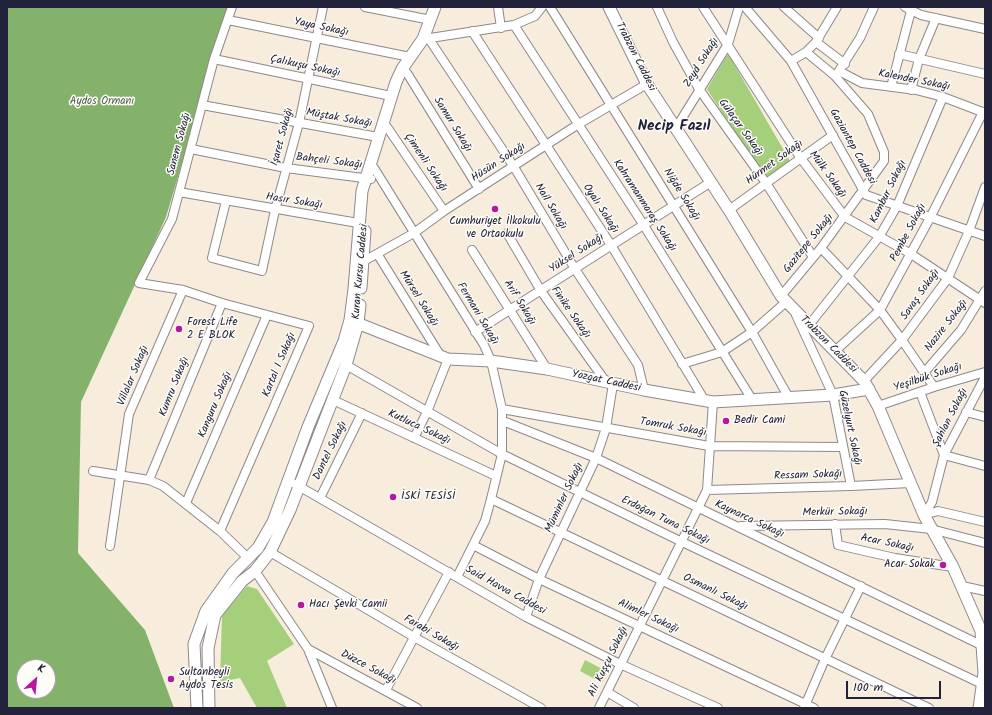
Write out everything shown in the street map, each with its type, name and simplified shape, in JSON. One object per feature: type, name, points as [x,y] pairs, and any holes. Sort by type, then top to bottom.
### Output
[{"type":"main road","name":"Kuran Kursu Caddesi","points":[[209,708],[208,648],[215,615],[242,581],[252,573],[269,553],[299,487],[346,365],[364,261],[367,193],[378,137],[402,69],[410,57],[426,39],[435,7]]},
{"type":"main road","name":"Kuran Kursu Caddesi","points":[[197,708],[194,644],[206,610],[233,573],[258,548],[274,522],[308,427],[354,321],[354,289],[358,223],[362,191],[370,175],[400,85],[426,39],[440,7]]},
{"type":"main road","name":"Trabzon Caddesi","points":[[609,7],[647,84],[730,210],[784,299],[866,385],[878,406],[924,515],[954,567],[983,632],[984,677],[979,708]]},
{"type":"main road","name":"Yozgat Caddesi","points":[[354,321],[444,357],[491,361],[547,369],[644,390],[709,402],[753,401],[832,395],[866,385]]},
{"type":"main road","points":[[258,548],[264,548],[269,553]]},
{"type":"main road","points":[[245,561],[240,569],[242,573],[245,576],[252,573]]},
{"type":"street","name":"Sanem Sokağı","points":[[139,282],[172,219],[214,59],[232,7]]},
{"type":"street","name":"İşaret Sokağı","points":[[226,201],[212,258],[262,271],[275,210],[299,123],[323,7]]},
{"type":"street","points":[[366,7],[431,20]]},
{"type":"street","points":[[498,7],[501,28]]},
{"type":"street","points":[[426,39],[514,25],[535,16],[542,7]]},
{"type":"street","name":"Niğde Sokağı","points":[[550,7],[675,206],[752,332],[789,398]]},
{"type":"street","name":"Gülaçar Sokağı","points":[[657,7],[698,90],[766,183],[813,257]]},
{"type":"street","name":"Mülk Sokağı","points":[[703,7],[800,157],[845,216],[879,237],[911,254],[983,301]]},
{"type":"street","name":"Zeyd Sokağı","points":[[676,128],[698,90],[728,44],[739,7]]},
{"type":"street","name":"Gaziantep Caddesi","points":[[745,7],[791,61],[866,195],[985,236]]},
{"type":"street","points":[[784,7],[845,64]]},
{"type":"street","points":[[791,61],[806,52],[818,40],[837,7]]},
{"type":"street","points":[[837,74],[845,64],[860,38],[874,7]]},
{"type":"street","points":[[891,87],[909,8],[921,15],[985,29]]},
{"type":"street","points":[[911,90],[919,59],[936,18]]},
{"type":"street","name":"Yaya Sokağı","points":[[228,20],[410,57]]},
{"type":"street","name":"Kahramanmaraş Sokağı","points":[[514,25],[577,125],[643,224],[753,401]]},
{"type":"street","name":"Oyalı Sokağı","points":[[472,31],[611,245],[682,364],[709,402]]},
{"type":"street","name":"Nail Sokağı","points":[[426,39],[514,167],[575,269],[638,365],[644,390]]},
{"type":"street","name":"Gazitepe Sokağı","points":[[682,364],[722,352],[752,332],[784,299],[884,161],[884,152],[868,114],[837,74],[806,52]]},
{"type":"street","points":[[899,54],[985,74]]},
{"type":"street","name":"Çalıkuşu Sokağı","points":[[214,59],[392,96]]},
{"type":"street","name":"Samur Sokağı","points":[[407,73],[479,189]]},
{"type":"street","name":"Kalender Sokağı","points":[[837,74],[862,83],[911,90],[943,97],[984,112]]},
{"type":"street","name":"Hüsün Sokağı","points":[[364,261],[378,255],[414,233],[444,211],[577,125],[647,84]]},
{"type":"street","name":"Kambur Sokağı","points":[[809,325],[848,278],[879,237],[897,206],[943,97]]},
{"type":"street","name":"Müştak Sokağı","points":[[202,105],[378,137]]},
{"type":"street","name":"Pembe Sokağı","points":[[835,351],[880,310],[930,218],[984,112]]},
{"type":"street","name":"Çimenli Sokağı","points":[[387,127],[444,211]]},
{"type":"street","name":"Hürmet Sokağı","points":[[730,210],[800,157],[833,135]]},
{"type":"street","name":"Bahçeli Sokağı","points":[[190,149],[286,168],[370,175]]},
{"type":"street","name":"Fermani Sokağı","points":[[370,175],[414,233],[475,332],[491,361],[502,409],[502,454],[492,499],[485,521],[457,577]]},
{"type":"street","name":"Yüksel Sokağı","points":[[475,332],[711,182]]},
{"type":"street","name":"Savaş Sokağı","points":[[866,385],[902,340],[948,278],[969,231],[985,187]]},
{"type":"street","name":"Hasır Sokağı","points":[[179,192],[275,210],[358,223]]},
{"type":"street","name":"Finike Sokağı","points":[[507,233],[541,291],[610,383]]},
{"type":"street","points":[[822,248],[848,278],[880,310],[934,387]]},
{"type":"street","name":"Arif Sokağı","points":[[472,250],[547,369]]},
{"type":"street","name":"Mürsel Sokağı","points":[[378,255],[444,357]]},
{"type":"street","name":"Kartal 1 Sokağı","points":[[139,282],[183,290],[222,303],[309,326],[220,531]]},
{"type":"street","name":"Villalar Sokağı","points":[[110,546],[129,414],[183,290]]},
{"type":"street","name":"Nazire Sokağı","points":[[924,373],[961,330],[983,301],[985,291]]},
{"type":"street","name":"Kumru Sokağı","points":[[149,480],[222,303]]},
{"type":"street","name":"Güzelyurt Sokağı","points":[[794,310],[832,395],[851,486]]},
{"type":"street","name":"Kanguru Sokağı","points":[[186,503],[267,315]]},
{"type":"street","points":[[414,438],[427,412],[444,357]]},
{"type":"street","name":"Erdoğan Tuna Sokağı","points":[[346,365],[502,454],[680,542],[845,619],[984,677]]},
{"type":"street","name":"Yeşilbük Sokağı","points":[[878,406],[985,372]]},
{"type":"street","name":"Şahlan Sokağı","points":[[924,515],[932,502],[944,454],[985,377]]},
{"type":"street","name":"Müminler Sokağı","points":[[526,616],[539,579],[596,458],[606,428],[610,383]]},
{"type":"street","points":[[920,392],[944,454],[985,466]]},
{"type":"street","name":"Kutluca Sokağı","points":[[333,400],[496,476]]},
{"type":"street","name":"Ali Kuşçu Sokağı","points":[[599,708],[707,490],[709,402]]},
{"type":"street","name":"Tomruk Sokağı","points":[[502,409],[709,446],[842,447]]},
{"type":"street","points":[[966,412],[985,417]]},
{"type":"street","name":"Dantel Sokağı","points":[[320,498],[362,413]]},
{"type":"street","name":"Kaynarca Sokağı","points":[[503,421],[596,458],[983,646]]},
{"type":"street","points":[[93,471],[149,480],[163,486],[220,531],[245,561]]},
{"type":"street","name":"Said Havva Caddesi","points":[[290,479],[299,487],[526,616],[620,664],[718,708]]},
{"type":"street","name":"Ressam Sokağı","points":[[707,490],[910,483]]},
{"type":"street","name":"Osmanlı Sokağı","points":[[492,499],[929,708]]},
{"type":"street","points":[[924,515],[938,511],[985,522]]},
{"type":"street","name":"Acar Sokağı","points":[[835,524],[838,545],[895,558],[954,567]]},
{"type":"street","name":"Merkür Sokağı","points":[[738,526],[885,524],[932,529],[985,543]]},
{"type":"street","name":"Alimler Sokağı","points":[[473,545],[539,579],[639,625],[805,706],[814,708]]},
{"type":"street","name":"Farabi Sokağı","points":[[269,553],[541,708]]},
{"type":"street","points":[[386,690],[449,572]]},
{"type":"street","points":[[252,573],[308,649],[332,708]]},
{"type":"street","points":[[805,706],[825,659],[861,586]]},
{"type":"street","points":[[962,586],[985,591]]},
{"type":"street","name":"Düzce Sokağı","points":[[308,649],[417,708]]},
{"type":"street","points":[[607,692],[634,708]]},
{"type":"green space","name":"Aydos Ormanı","points":[[7,7],[228,7],[166,217],[81,402],[78,553],[145,630],[174,708],[7,708]]},
{"type":"green space","points":[[727,55],[730,57],[790,161],[765,180],[707,89]]},
{"type":"green space","points":[[247,586],[257,589],[294,644],[267,661],[287,708],[257,708],[240,678],[220,682],[222,615]]},
{"type":"green space","points":[[585,660],[608,672],[602,683],[580,671]]},
{"type":"place","name":"Cumhuriyet İlkokulu ve Ortaokulu","points":[[495,209]]},
{"type":"place","name":"Forest Life 2 E BLOK","points":[[179,329]]},
{"type":"place","name":"Bedir Cami","points":[[726,421]]},
{"type":"place","name":"İSKİ TESİSİ","points":[[393,497]]},
{"type":"place","name":"Acar Sokak","points":[[943,565]]},
{"type":"place","name":"Hacı Şevki Camii","points":[[301,605]]},
{"type":"place","name":"Sultanbeyli Aydos Tesis","points":[[171,679]]},
{"type":"district","name":"Necip Fazıl","points":[[674,127]]}]
